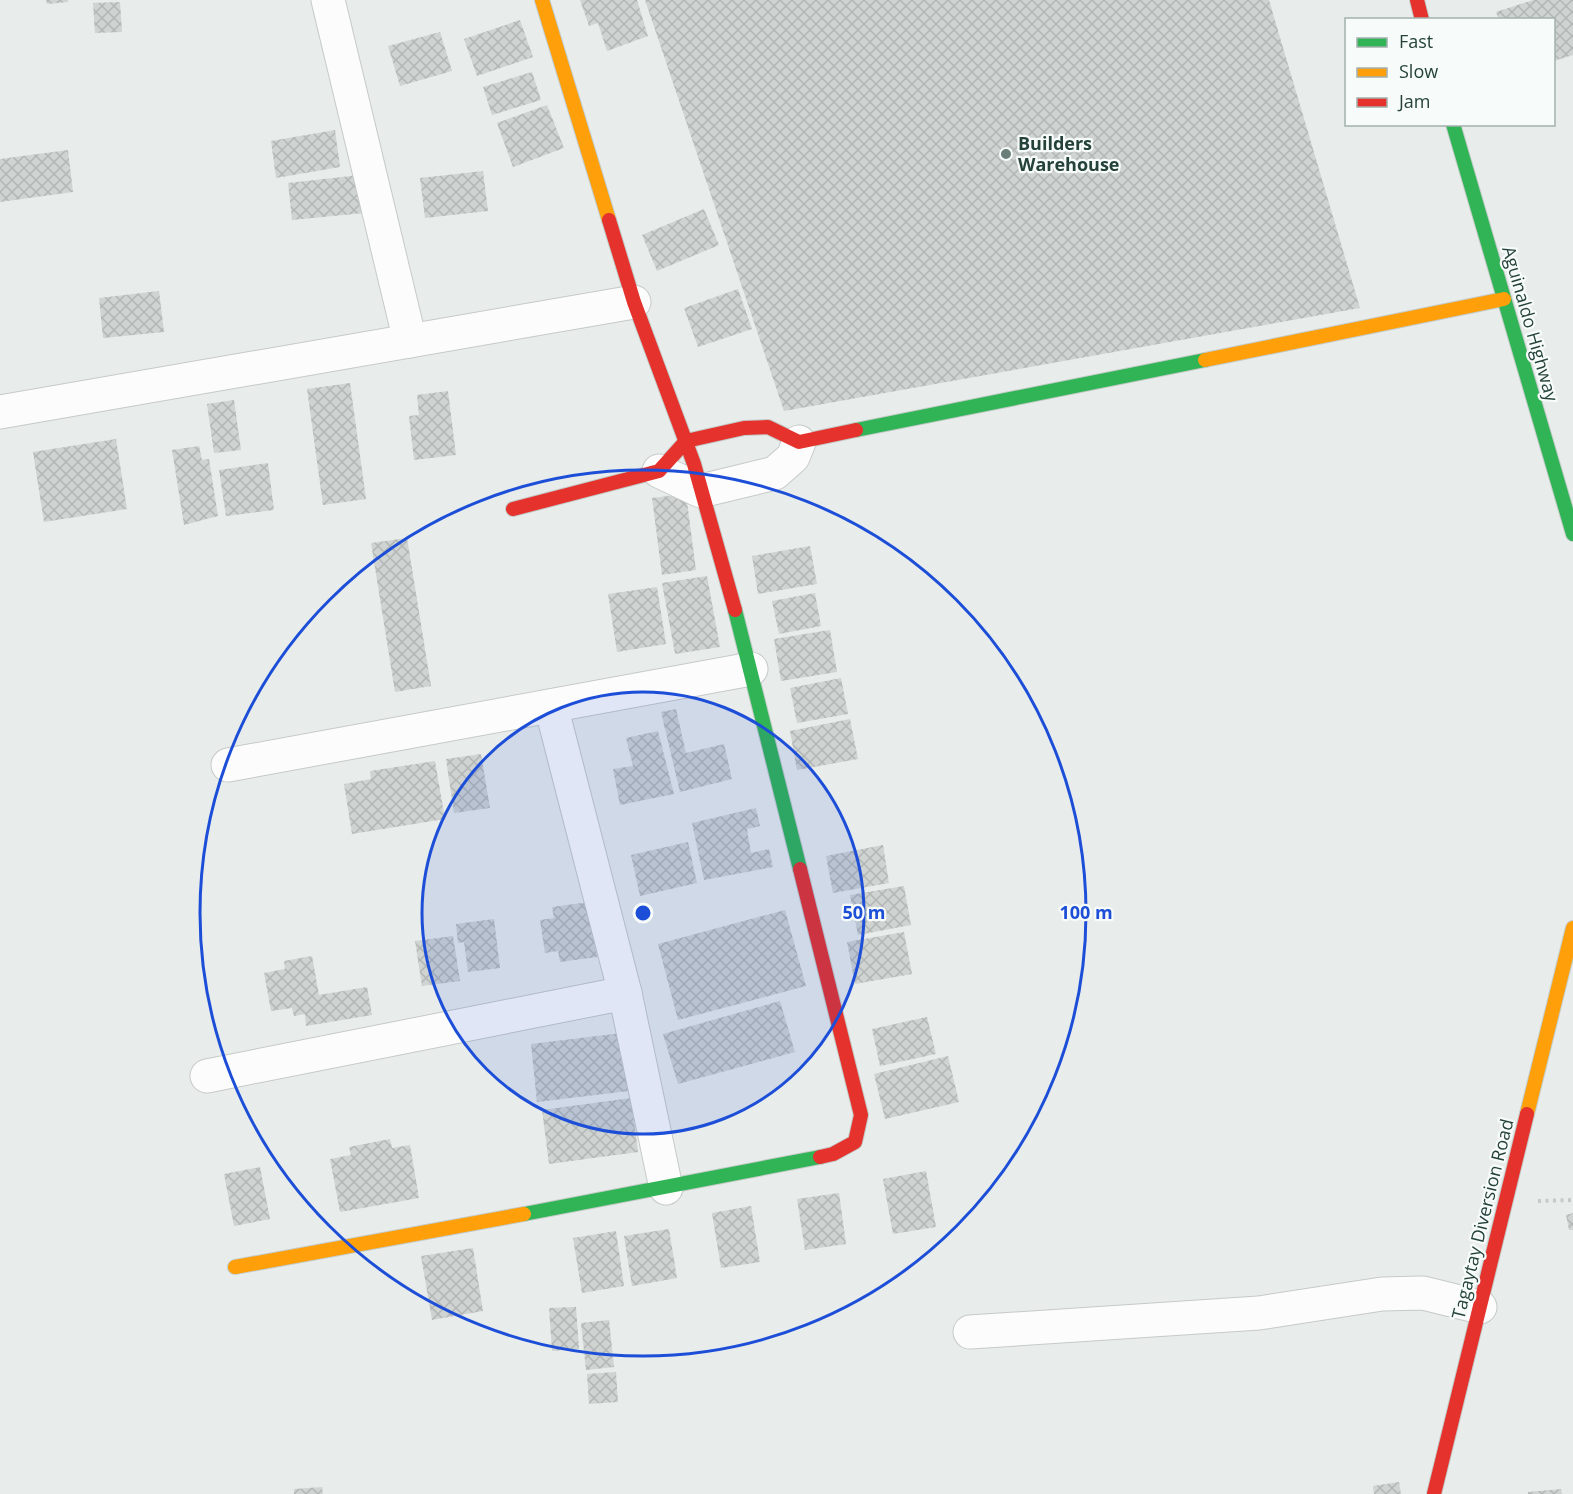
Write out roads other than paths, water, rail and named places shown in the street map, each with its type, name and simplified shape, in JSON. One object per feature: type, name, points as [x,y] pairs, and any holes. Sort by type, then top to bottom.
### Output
[{"type":"street","points":[[328,0],[410,341]]},
{"type":"street","points":[[235,1267],[666,1188],[833,1154],[855,1142],[861,1115],[751,669],[686,441],[634,302],[542,0]]},
{"type":"street","points":[[1417,0],[1422,18]]},
{"type":"street","name":"Aguinaldo Highway","points":[[1454,126],[1573,534]]},
{"type":"street","points":[[513,509],[659,471],[686,441],[744,428],[768,427],[799,442],[1504,299]]},
{"type":"street","points":[[0,412],[634,302]]},
{"type":"street","points":[[659,471],[701,491],[776,473],[793,458],[799,442]]},
{"type":"street","points":[[228,765],[751,669]]},
{"type":"street","points":[[551,706],[625,993],[666,1188]]},
{"type":"street","name":"Tagaytay Diversion Road","points":[[1434,1494],[1573,928]]},
{"type":"street","points":[[207,1076],[625,993]]},
{"type":"street","points":[[970,1332],[1259,1313],[1382,1294],[1423,1293],[1480,1307]]},
{"type":"place","name":"Builders Warehouse","points":[[1006,154]]}]
